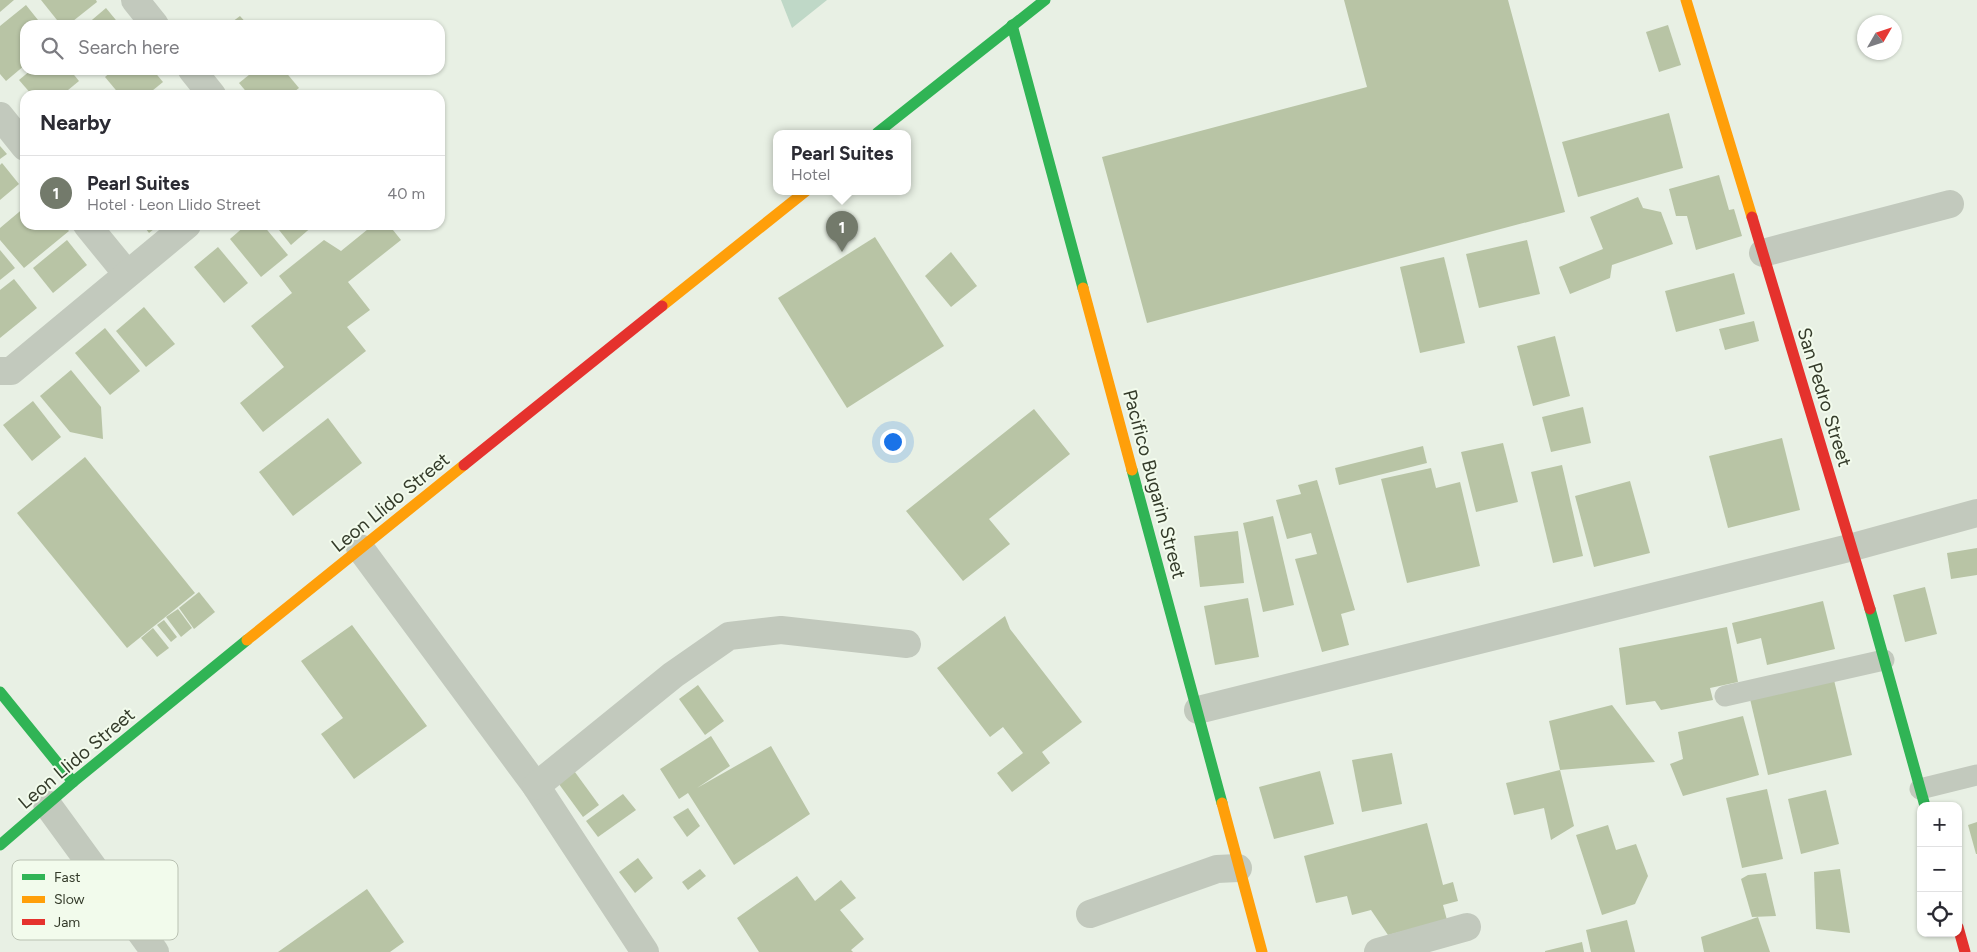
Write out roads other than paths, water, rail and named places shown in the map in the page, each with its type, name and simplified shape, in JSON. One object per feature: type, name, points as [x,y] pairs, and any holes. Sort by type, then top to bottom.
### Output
[{"type":"street","points":[[135,0],[151,20]]},
{"type":"street","points":[[882,130],[1045,0]]},
{"type":"street","name":"San Pedro Street","points":[[1686,0],[1853,547],[1922,797]]},
{"type":"street","name":"Pacifico Bugarin Street","points":[[1012,25],[1262,952]]},
{"type":"street","points":[[196,75],[208,90]]},
{"type":"street","points":[[0,116],[20,141]]},
{"type":"street","name":"Leon Llido Street","points":[[0,845],[73,782],[360,548],[801,195]]},
{"type":"street","points":[[1763,253],[1950,204]]},
{"type":"street","points":[[91,230],[127,274]]},
{"type":"street","points":[[0,371],[10,370],[181,230]]},
{"type":"street","points":[[1198,710],[1853,547],[1977,513]]},
{"type":"street","points":[[360,548],[536,786],[645,952]]},
{"type":"street","points":[[536,786],[673,676],[729,636],[781,630],[907,644]]},
{"type":"street","points":[[0,692],[73,782]]},
{"type":"street","points":[[47,804],[88,860]]},
{"type":"street","points":[[1090,914],[1218,869],[1238,868]]},
{"type":"street","points":[[1378,952],[1467,927]]},
{"type":"street","points":[[1961,937],[1965,952]]},
{"type":"street","points":[[147,940],[156,952]]},
{"type":"lane","points":[[1726,696],[1884,660]]},
{"type":"lane","points":[[1922,797],[1977,776]]},
{"type":"place","name":"Pearl Suites","points":[[842,252]]}]
